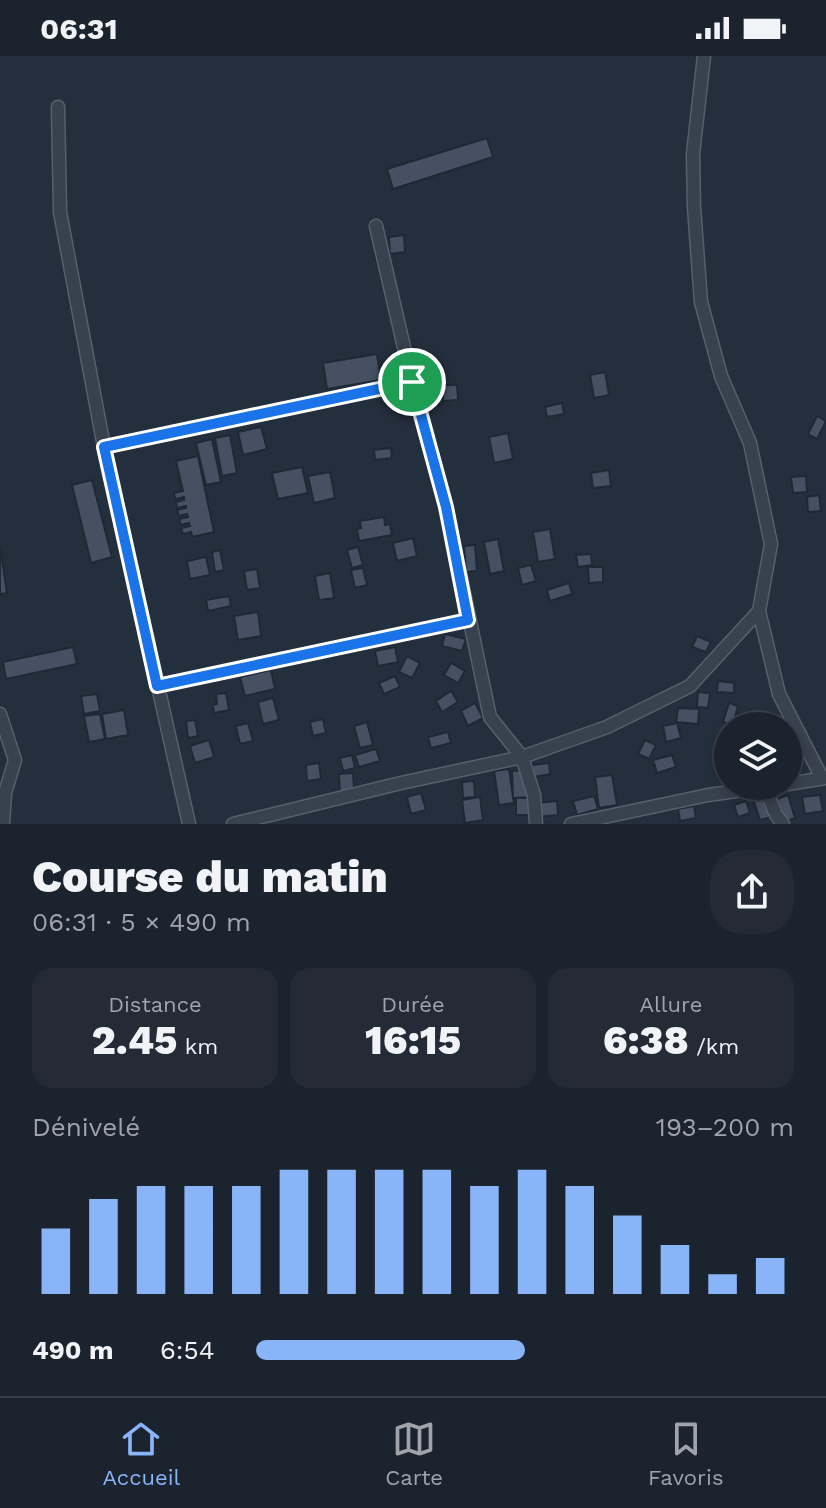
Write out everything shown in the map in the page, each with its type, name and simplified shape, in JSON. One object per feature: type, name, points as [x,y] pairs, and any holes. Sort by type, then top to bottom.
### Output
[{"type":"street","points":[[704,56],[693,154],[701,302],[721,376],[750,443],[771,544],[759,611],[779,694],[824,778],[802,782]]},
{"type":"street","points":[[58,107],[60,212],[104,447],[189,824]]},
{"type":"street","points":[[376,226],[412,382],[446,507],[490,717],[522,757],[534,795],[536,824]]},
{"type":"street","points":[[104,447],[412,382]]},
{"type":"street","points":[[233,824],[522,757],[607,727],[690,686],[759,611]]},
{"type":"street","points":[[157,686],[468,620]]},
{"type":"street","points":[[0,714],[15,760],[5,793],[3,824]]},
{"type":"street","points":[[571,824],[714,794]]},
{"type":"street","points":[[772,800],[776,815],[783,824]]},
{"type":"building","points":[[487,138],[493,157],[393,189],[387,169]]},
{"type":"building","points":[[404,235],[405,252],[390,254],[389,237]]},
{"type":"building","points":[[377,354],[381,380],[327,389],[323,363]]},
{"type":"building","points":[[605,372],[609,395],[594,398],[590,375]]},
{"type":"building","points":[[443,385],[457,385],[458,400],[443,401]]},
{"type":"building","points":[[562,403],[564,414],[547,417],[545,407]]},
{"type":"building","points":[[817,416],[826,421],[817,439],[808,434]]},
{"type":"building","points":[[261,427],[267,449],[243,455],[238,432]]},
{"type":"building","points":[[508,433],[513,459],[494,463],[489,437]]},
{"type":"building","points":[[230,435],[237,473],[222,476],[215,438]]},
{"type":"building","points":[[212,439],[221,482],[206,485],[196,443]]},
{"type":"building","points":[[391,448],[392,458],[375,460],[374,450]]},
{"type":"building","points":[[198,456],[214,532],[192,537],[191,532],[183,534],[181,528],[190,526],[189,523],[181,525],[179,519],[188,517],[187,514],[179,516],[177,510],[186,506],[177,508],[176,502],[184,500],[184,497],[175,499],[174,493],[183,491],[176,461]]},
{"type":"building","points":[[302,467],[308,493],[278,499],[272,473]]},
{"type":"building","points":[[609,470],[611,486],[593,488],[591,473]]},
{"type":"building","points":[[330,472],[335,498],[314,503],[308,476]]},
{"type":"building","points":[[806,476],[807,492],[793,493],[791,477]]},
{"type":"building","points":[[92,480],[112,557],[91,563],[72,485]]},
{"type":"building","points":[[819,495],[821,511],[808,512],[807,497]]},
{"type":"building","points":[[384,517],[385,525],[390,524],[392,535],[359,541],[357,529],[361,528],[360,521]]},
{"type":"building","points":[[550,529],[555,559],[538,562],[533,532]]},
{"type":"building","points":[[413,538],[417,556],[397,561],[393,543]]},
{"type":"building","points":[[498,539],[504,571],[490,574],[484,542]]},
{"type":"building","points":[[475,545],[477,571],[466,572],[464,546]]},
{"type":"building","points":[[0,546],[7,593],[0,594]]},
{"type":"building","points":[[358,547],[363,565],[352,568],[347,550]]},
{"type":"building","points":[[220,550],[224,570],[215,572],[212,552]]},
{"type":"building","points":[[591,554],[592,565],[578,567],[576,555]]},
{"type":"building","points":[[206,557],[210,575],[190,579],[187,561]]},
{"type":"building","points":[[531,565],[536,581],[522,585],[518,568]]},
{"type":"building","points":[[588,567],[603,567],[603,582],[589,583]]},
{"type":"building","points":[[363,568],[367,585],[355,588],[351,570]]},
{"type":"building","points":[[257,569],[260,588],[247,590],[244,571]]},
{"type":"building","points":[[330,573],[334,598],[319,600],[315,576]]},
{"type":"building","points":[[569,583],[572,594],[550,601],[547,590]]},
{"type":"building","points":[[229,596],[231,606],[208,611],[206,600]]},
{"type":"building","points":[[258,612],[261,636],[238,640],[234,616]]},
{"type":"building","points":[[445,634],[466,639],[462,651],[442,646]]},
{"type":"building","points":[[697,636],[711,642],[706,652],[692,647]]},
{"type":"building","points":[[73,647],[77,664],[6,679],[3,662]]},
{"type":"building","points":[[395,647],[398,662],[378,666],[375,651]]},
{"type":"building","points":[[407,656],[420,663],[412,678],[399,672]]},
{"type":"building","points":[[451,663],[465,671],[458,683],[444,675]]},
{"type":"building","points":[[271,670],[275,689],[245,696],[240,677]]},
{"type":"building","points":[[395,676],[400,687],[384,694],[379,683]]},
{"type":"building","points":[[718,681],[734,683],[734,693],[717,692]]},
{"type":"building","points":[[451,691],[458,702],[442,712],[436,701]]},
{"type":"building","points":[[698,692],[710,693],[708,708],[697,707]]},
{"type":"building","points":[[226,693],[229,710],[214,713],[216,694]]},
{"type":"building","points":[[97,694],[100,711],[84,714],[81,696]]},
{"type":"building","points":[[273,698],[279,720],[263,724],[258,702]]},
{"type":"building","points":[[475,703],[483,718],[468,726],[461,711]]},
{"type":"building","points":[[729,703],[738,706],[736,712],[726,712]]},
{"type":"building","points":[[678,708],[699,709],[698,724],[676,722]]},
{"type":"building","points":[[124,710],[128,735],[106,739],[102,714]]},
{"type":"building","points":[[100,714],[105,739],[89,742],[84,716]]},
{"type":"building","points":[[323,719],[326,733],[313,736],[310,722]]},
{"type":"building","points":[[195,720],[198,736],[188,738],[186,721]]},
{"type":"building","points":[[367,722],[373,745],[360,748],[354,726]]},
{"type":"building","points":[[248,723],[253,741],[240,744],[236,726]]},
{"type":"building","points":[[677,723],[681,738],[666,742],[663,726]]},
{"type":"building","points":[[448,732],[451,743],[431,748],[428,737]]},
{"type":"building","points":[[209,740],[214,757],[195,763],[190,746]]},
{"type":"building","points":[[645,740],[656,745],[649,759],[638,754]]},
{"type":"building","points":[[376,749],[380,761],[359,767],[355,755]]},
{"type":"building","points":[[352,755],[355,768],[343,771],[340,758]]},
{"type":"building","points":[[672,755],[676,767],[657,773],[653,760]]},
{"type":"building","points":[[319,763],[321,779],[307,781],[306,765]]},
{"type":"building","points":[[549,763],[550,774],[534,777],[532,765]]},
{"type":"building","points":[[509,769],[514,803],[499,805],[494,771]]},
{"type":"building","points":[[532,770],[533,797],[513,798],[512,771]]},
{"type":"building","points":[[353,773],[354,790],[340,792],[339,774]]},
{"type":"building","points":[[612,775],[617,805],[599,808],[595,777]]},
{"type":"building","points":[[474,781],[475,797],[463,798],[462,782]]},
{"type":"building","points":[[421,793],[426,810],[411,814],[407,797]]},
{"type":"building","points":[[820,795],[823,811],[805,814],[802,797]]},
{"type":"building","points":[[594,796],[598,809],[577,815],[573,801]]},
{"type":"building","points":[[480,797],[483,820],[465,823],[462,800]]},
{"type":"building","points":[[516,798],[532,798],[532,815],[516,815]]},
{"type":"building","points":[[753,800],[765,800],[771,817],[760,820]]},
{"type":"building","points":[[777,800],[790,800],[795,818],[785,822]]},
{"type":"building","points":[[557,801],[558,815],[536,817],[535,803]]},
{"type":"building","points":[[746,801],[750,813],[738,817],[734,805]]},
{"type":"building","points":[[694,806],[696,818],[680,821],[678,809]]},
{"type":"route","points":[[412,382],[446,507],[468,620],[157,686],[104,447],[412,382]]}]
